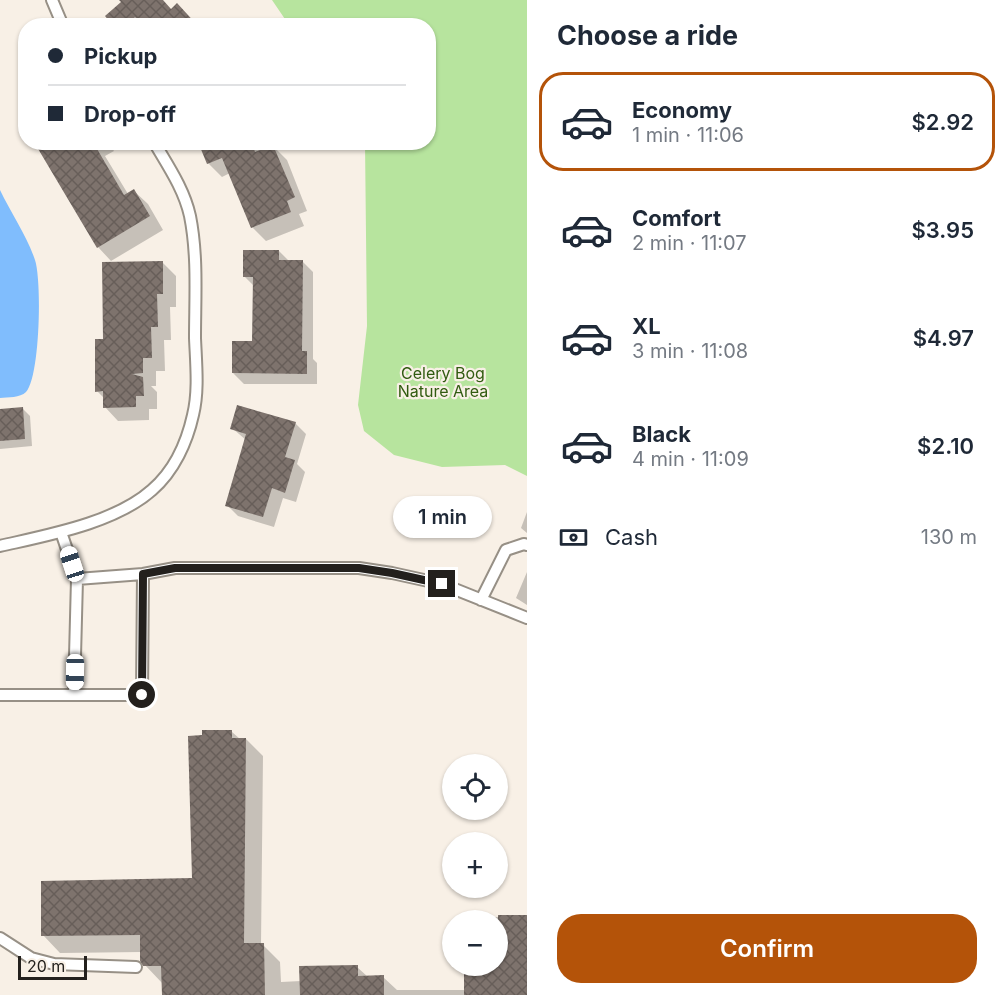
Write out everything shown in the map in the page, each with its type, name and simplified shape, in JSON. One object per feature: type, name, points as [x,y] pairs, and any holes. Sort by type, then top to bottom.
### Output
[{"type":"lane","points":[[52,0],[60,18]]},
{"type":"lane","points":[[0,546],[62,532],[130,506],[153,489],[170,471],[184,444],[194,413],[196,381],[194,251],[189,214],[180,188],[159,150]]},
{"type":"lane","points":[[62,532],[77,579],[74,695]]},
{"type":"lane","points":[[481,600],[506,550],[527,545]]},
{"type":"lane","points":[[77,579],[143,574],[175,568],[359,568],[442,584],[527,618]]},
{"type":"lane","points":[[0,695],[142,695],[143,574]]},
{"type":"lane","points":[[0,938],[31,958],[54,964],[136,967]]},
{"type":"green space","name":"Celery Bog Nature Area","points":[[272,0],[527,0],[527,476],[505,465],[442,467],[394,455],[364,431],[358,405],[367,326],[365,150],[436,150],[436,18],[284,18]]},
{"type":"water","points":[[0,190],[35,260],[39,307],[37,349],[31,383],[23,394],[0,398]]},
{"type":"building","points":[[119,0],[163,0],[171,9],[177,3],[191,18],[107,18],[105,16],[121,2]]},
{"type":"building","points":[[39,150],[98,150],[124,195],[134,189],[150,216],[97,248]]},
{"type":"building","points":[[201,150],[254,150],[255,152],[275,150],[295,197],[287,201],[291,212],[251,228],[222,158],[207,164]]},
{"type":"building","points":[[243,250],[279,250],[279,260],[303,260],[302,351],[307,351],[307,374],[232,373],[232,341],[252,341],[253,277],[243,277]]},
{"type":"building","points":[[163,261],[163,294],[157,294],[158,327],[151,327],[152,358],[143,358],[143,373],[132,374],[143,377],[144,396],[136,396],[136,407],[103,408],[103,391],[95,392],[95,339],[103,339],[102,262]]},
{"type":"building","points":[[237,405],[296,422],[285,457],[295,460],[285,493],[272,488],[263,517],[225,506],[246,434],[230,429]]},
{"type":"building","points":[[23,407],[25,439],[0,441],[0,409]]},
{"type":"building","points":[[202,730],[232,730],[232,738],[246,738],[244,943],[264,943],[265,995],[162,995],[161,966],[143,966],[140,961],[140,935],[41,936],[41,881],[192,878],[188,736],[202,735]]},
{"type":"building","points":[[508,915],[527,915],[527,995],[464,995],[464,976],[508,976]]},
{"type":"building","points":[[358,965],[358,976],[384,975],[384,995],[300,995],[299,966]]},
{"type":"route","points":[[142,695],[143,574],[175,568],[359,568],[442,584]]}]
